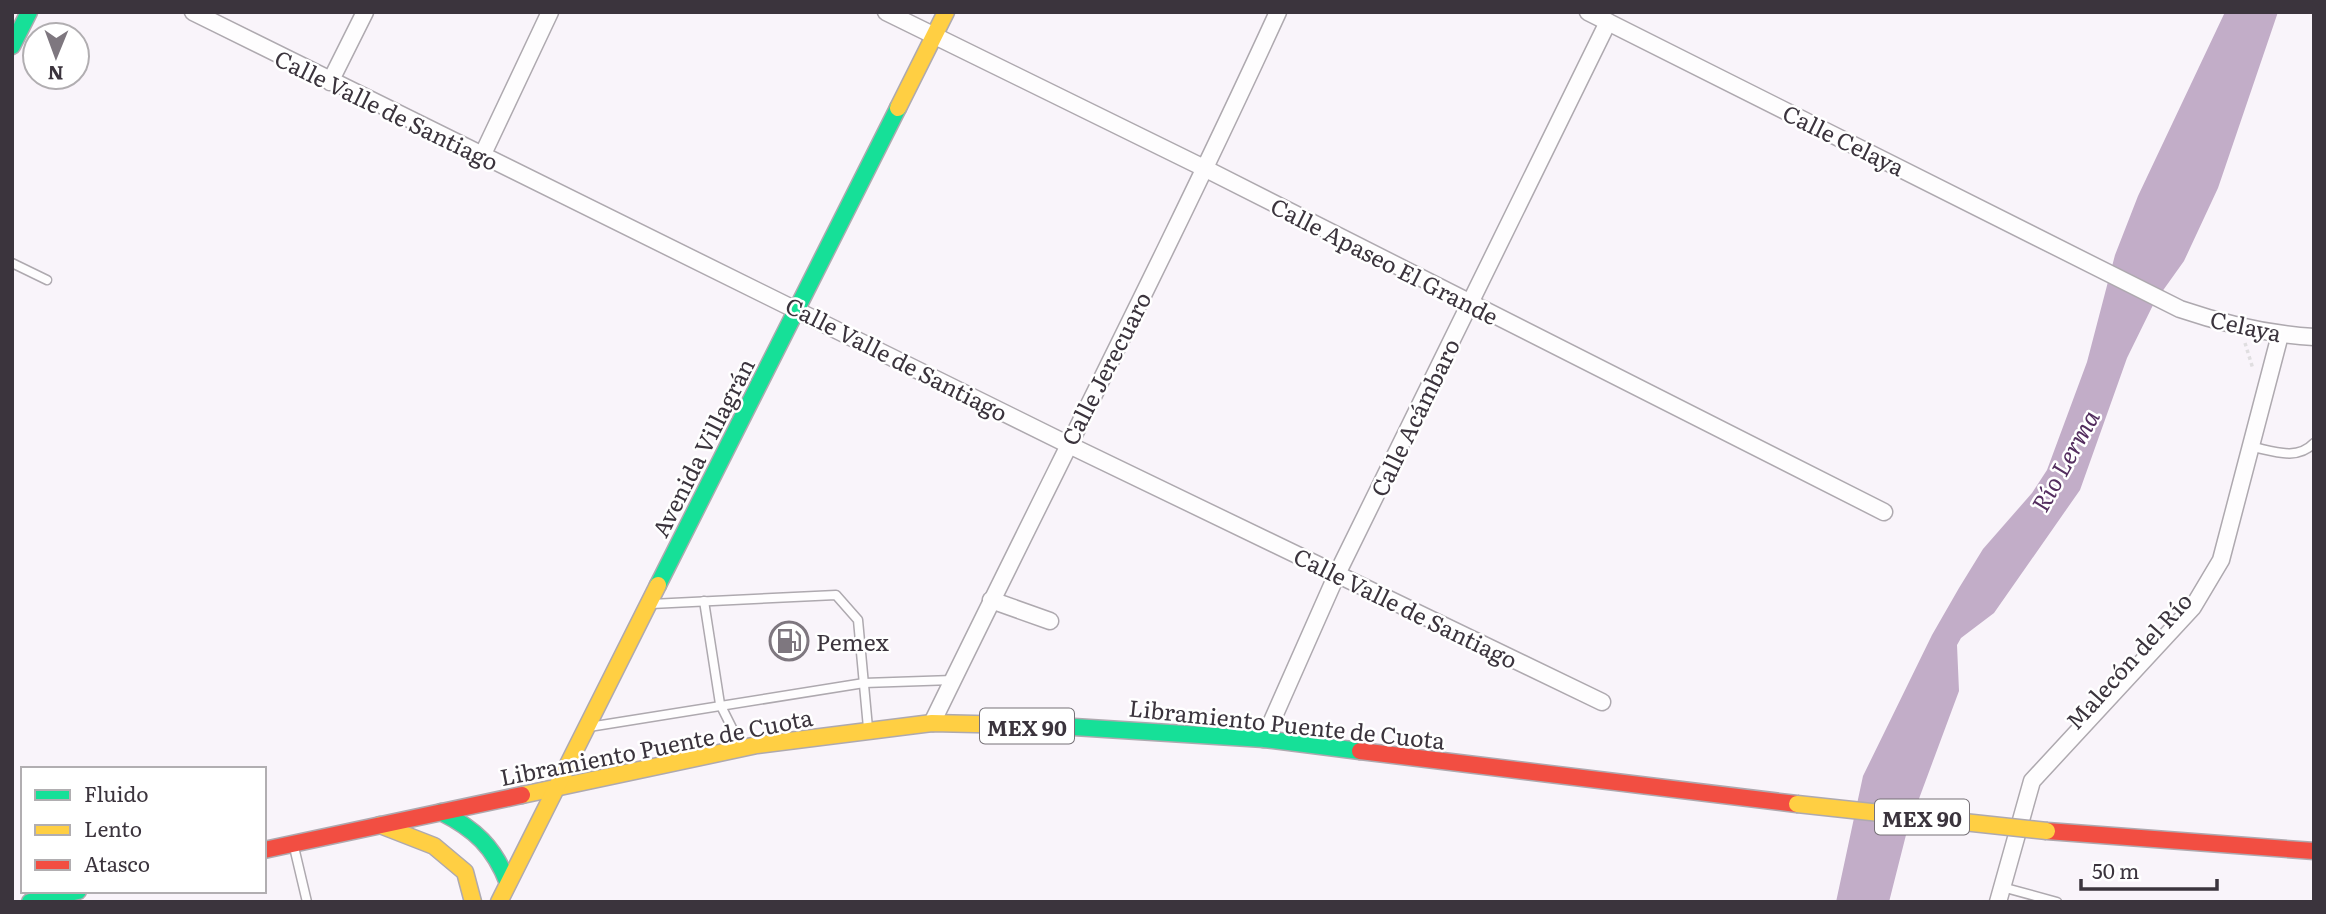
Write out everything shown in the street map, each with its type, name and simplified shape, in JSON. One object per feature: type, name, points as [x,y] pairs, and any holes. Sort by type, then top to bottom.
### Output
[{"type":"main road","points":[[12,46],[29,12]]},
{"type":"main road","name":"Avenida Villagrán","points":[[499,902],[554,787],[946,12]]},
{"type":"main road","name":"Libramiento Puente de Cuota","points":[[266,850],[742,748],[932,723],[1094,727],[1264,740],[2047,831],[2314,851]]},
{"type":"main road","points":[[441,812],[469,826],[496,852],[508,883]]},
{"type":"main road","points":[[380,825],[434,846],[455,863],[465,872],[473,902]]},
{"type":"main road","points":[[30,902],[69,893]]},
{"type":"street","name":"Calle Valle de Santiago","points":[[192,12],[1067,444],[1602,702]]},
{"type":"street","points":[[330,82],[365,12]]},
{"type":"street","points":[[482,156],[550,12]]},
{"type":"street","name":"Calle Apaseo El Grande","points":[[886,12],[1206,169],[1884,512]]},
{"type":"street","name":"Calle Jerecuaro","points":[[932,723],[1067,444],[1206,169],[1278,12]]},
{"type":"street","name":"Calle Celaya","points":[[1590,13],[2180,309]]},
{"type":"street","name":"Calle Acámbaro","points":[[1264,740],[1337,574],[1608,22]]},
{"type":"street","name":"Celaya","points":[[2180,309],[2240,327],[2280,335],[2314,337]]},
{"type":"street","name":"Malecón del Río","points":[[1999,894],[2032,781],[2193,607],[2221,560],[2247,446],[2280,335]]},
{"type":"street","points":[[991,600],[1050,621]]},
{"type":"lane","points":[[12,263],[47,280]]},
{"type":"lane","points":[[2247,446],[2293,454],[2306,452],[2314,443]]},
{"type":"lane","points":[[647,604],[836,595],[858,620],[868,731]]},
{"type":"lane","points":[[704,601],[720,704],[742,748]]},
{"type":"lane","points":[[584,728],[720,704],[864,683],[953,680]]},
{"type":"lane","points":[[293,844],[307,902]]},
{"type":"lane","points":[[1999,894],[2057,902]]},
{"type":"path","points":[[2240,327],[2253,372]]},
{"type":"water","name":"Río Lerma","points":[[2225,12],[2278,12],[2218,188],[2184,261],[2154,303],[2127,358],[2080,490],[1994,613],[1961,638],[1957,645],[1959,691],[1907,831],[1889,902],[1836,902],[1863,776],[1932,635],[1959,588],[1983,549],[2032,493],[2047,470],[2087,362],[2115,255],[2138,196]]},
{"type":"traffic: fast","points":[[12,46],[29,12]]},
{"type":"traffic: fast","points":[[658,585],[898,108]]},
{"type":"traffic: fast","points":[[1058,726],[1264,739],[1360,751]]},
{"type":"traffic: fast","points":[[441,812],[464,825],[482,840],[490,849],[508,883]]},
{"type":"traffic: fast","points":[[30,902],[69,893]]},
{"type":"traffic: slow","points":[[898,108],[946,12]]},
{"type":"traffic: slow","points":[[499,902],[658,585]]},
{"type":"traffic: slow","points":[[522,795],[757,745],[932,723],[1058,726]]},
{"type":"traffic: slow","points":[[1797,804],[2047,831]]},
{"type":"traffic: slow","points":[[380,825],[434,846],[465,872],[473,902]]},
{"type":"traffic: jam","points":[[1360,751],[1797,804]]},
{"type":"traffic: jam","points":[[266,850],[522,795]]},
{"type":"traffic: jam","points":[[2047,831],[2314,851]]},
{"type":"place","name":"Pemex","points":[[789,641]]}]
